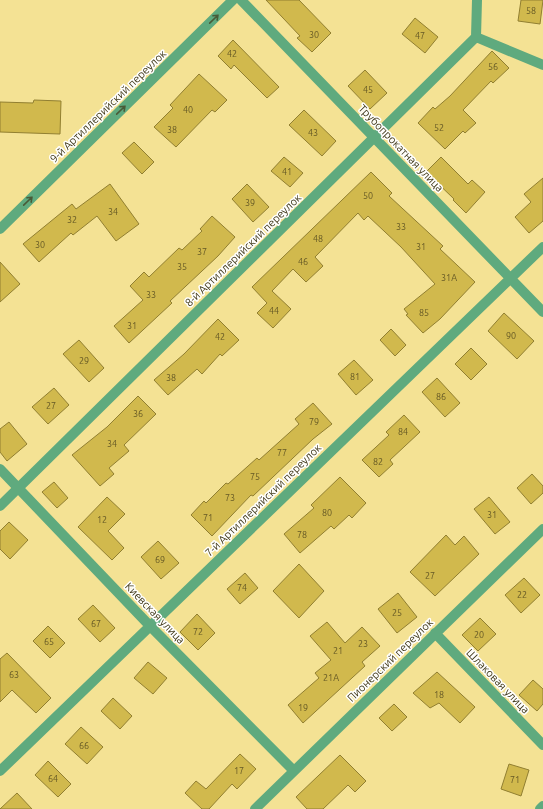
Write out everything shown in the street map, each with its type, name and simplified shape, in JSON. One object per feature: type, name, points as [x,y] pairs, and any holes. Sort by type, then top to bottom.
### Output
[{"type":"street","name":"9-й Артиллерийский переулок","points":[[0,229],[233,0]]},
{"type":"street","name":"Трубопрокатная улица","points":[[241,0],[543,312]]},
{"type":"street","points":[[477,0],[476,38],[543,65]]},
{"type":"street","name":"8-й Артиллерийский переулок","points":[[0,506],[476,38]]},
{"type":"street","name":"7-й Артиллерийский переулок","points":[[0,771],[543,247]]},
{"type":"street","name":"Киевская улица","points":[[0,470],[150,626],[294,771]]},
{"type":"street","name":"Пионерский переулок","points":[[255,809],[543,529]]},
{"type":"street","name":"Шлаковая улица","points":[[435,633],[543,745]]},
{"type":"street","points":[[540,809],[543,806]]},
{"type":"building","points":[[266,0],[299,0],[331,33],[312,52],[297,38],[300,36]]},
{"type":"building","points":[[521,0],[543,0],[540,24],[518,21]]},
{"type":"building","points":[[415,18],[438,37],[425,53],[402,34]]},
{"type":"building","points":[[233,40],[279,87],[267,98],[234,65],[231,69],[218,56]]},
{"type":"building","points":[[492,51],[509,68],[493,83],[491,81],[463,110],[476,123],[465,133],[463,131],[445,149],[418,123],[433,107],[435,109],[450,96]]},
{"type":"building","points":[[365,70],[387,93],[370,109],[348,86]]},
{"type":"building","points":[[199,74],[227,100],[215,112],[212,110],[176,147],[154,127],[173,108],[170,105]]},
{"type":"building","points":[[34,100],[61,101],[60,134],[0,132],[0,102],[33,103]]},
{"type":"building","points":[[304,110],[336,141],[322,156],[289,125]]},
{"type":"building","points":[[134,142],[154,162],[142,174],[122,153]]},
{"type":"building","points":[[284,157],[303,173],[290,187],[271,171]]},
{"type":"building","points":[[441,157],[468,184],[472,180],[485,192],[466,213],[426,172]]},
{"type":"building","points":[[371,172],[392,193],[389,196],[443,246],[440,249],[475,282],[440,319],[423,333],[406,315],[408,314],[404,309],[435,284],[401,247],[368,216],[364,220],[358,213],[315,257],[323,266],[306,282],[293,269],[272,291],[291,309],[273,328],[257,313],[267,303],[252,287]]},
{"type":"building","points":[[543,178],[543,221],[529,233],[515,217],[531,202],[524,194]]},
{"type":"building","points":[[110,184],[139,224],[116,241],[97,216],[73,235],[71,233],[39,262],[23,244],[72,204],[76,209]]},
{"type":"building","points":[[247,184],[269,207],[253,222],[232,199]]},
{"type":"building","points":[[212,216],[235,237],[218,256],[170,301],[172,303],[129,343],[114,326],[143,300],[130,286],[144,272],[149,277],[179,248],[182,250],[202,231],[200,229]]},
{"type":"building","points":[[0,262],[20,284],[0,302]]},
{"type":"building","points":[[504,313],[534,341],[517,359],[488,331]]},
{"type":"building","points":[[218,319],[239,340],[222,356],[220,354],[202,374],[197,369],[168,395],[154,380],[184,354]]},
{"type":"building","points":[[391,329],[406,345],[395,356],[380,340]]},
{"type":"building","points":[[79,340],[104,368],[89,382],[63,354]]},
{"type":"building","points":[[471,348],[487,364],[471,380],[455,364]]},
{"type":"building","points":[[354,360],[373,380],[356,395],[338,374]]},
{"type":"building","points":[[437,378],[460,403],[445,417],[422,392]]},
{"type":"building","points":[[54,388],[69,405],[48,424],[32,407]]},
{"type":"building","points":[[138,396],[156,414],[124,445],[129,451],[109,468],[114,474],[100,486],[72,455],[107,427]]},
{"type":"building","points":[[313,403],[332,424],[313,439],[253,496],[251,495],[212,536],[191,515],[204,501],[206,503],[226,483],[228,484],[257,458],[259,460],[299,424],[295,419]]},
{"type":"building","points":[[404,415],[420,432],[390,460],[393,464],[379,477],[362,460],[389,435],[386,432]]},
{"type":"building","points":[[9,422],[27,444],[7,461],[0,452],[0,429]]},
{"type":"building","points":[[532,474],[543,486],[543,493],[531,504],[517,488]]},
{"type":"building","points":[[340,477],[366,503],[352,518],[349,515],[334,529],[331,526],[300,553],[284,534],[314,508],[311,505]]},
{"type":"building","points":[[54,482],[68,498],[57,508],[42,492]]},
{"type":"building","points":[[107,497],[125,514],[108,531],[124,548],[112,560],[78,527]]},
{"type":"building","points":[[489,497],[510,522],[495,534],[474,509]]},
{"type":"building","points":[[9,522],[28,540],[10,559],[0,549],[0,531]]},
{"type":"building","points":[[446,535],[455,545],[464,536],[479,554],[435,596],[410,572]]},
{"type":"building","points":[[158,541],[179,563],[161,579],[141,557]]},
{"type":"building","points":[[299,564],[324,591],[299,618],[273,591]]},
{"type":"building","points":[[245,573],[258,588],[240,604],[227,589]]},
{"type":"building","points":[[524,578],[540,595],[521,613],[505,595]]},
{"type":"building","points":[[398,593],[417,617],[397,633],[378,609]]},
{"type":"building","points":[[93,605],[115,628],[100,642],[78,619]]},
{"type":"building","points":[[197,614],[215,633],[198,650],[180,632]]},
{"type":"building","points":[[480,618],[496,634],[478,651],[462,635]]},
{"type":"building","points":[[327,622],[345,643],[362,627],[380,646],[362,662],[365,666],[303,723],[288,705],[319,678],[315,673],[331,660],[310,636]]},
{"type":"building","points":[[48,626],[65,643],[50,658],[33,641]]},
{"type":"building","points":[[7,653],[51,698],[36,713],[12,690],[0,702],[0,659]]},
{"type":"building","points":[[148,662],[167,678],[153,694],[134,678]]},
{"type":"building","points":[[437,672],[475,707],[460,723],[439,703],[430,708],[413,693]]},
{"type":"building","points":[[533,680],[543,689],[543,704],[537,711],[519,695]]},
{"type":"building","points":[[113,698],[132,716],[120,729],[101,711]]},
{"type":"building","points":[[394,704],[407,717],[392,731],[379,718]]},
{"type":"building","points":[[81,727],[103,747],[87,764],[65,744]]},
{"type":"building","points":[[240,754],[256,769],[237,789],[232,784],[209,809],[202,809],[185,793],[196,781],[206,789]]},
{"type":"building","points":[[340,755],[366,781],[355,792],[348,785],[323,809],[307,809],[296,797]]},
{"type":"building","points":[[48,761],[71,784],[58,797],[35,775]]},
{"type":"building","points":[[509,764],[529,770],[521,796],[501,789]]},
{"type":"building","points":[[17,793],[32,809],[0,809]]}]
